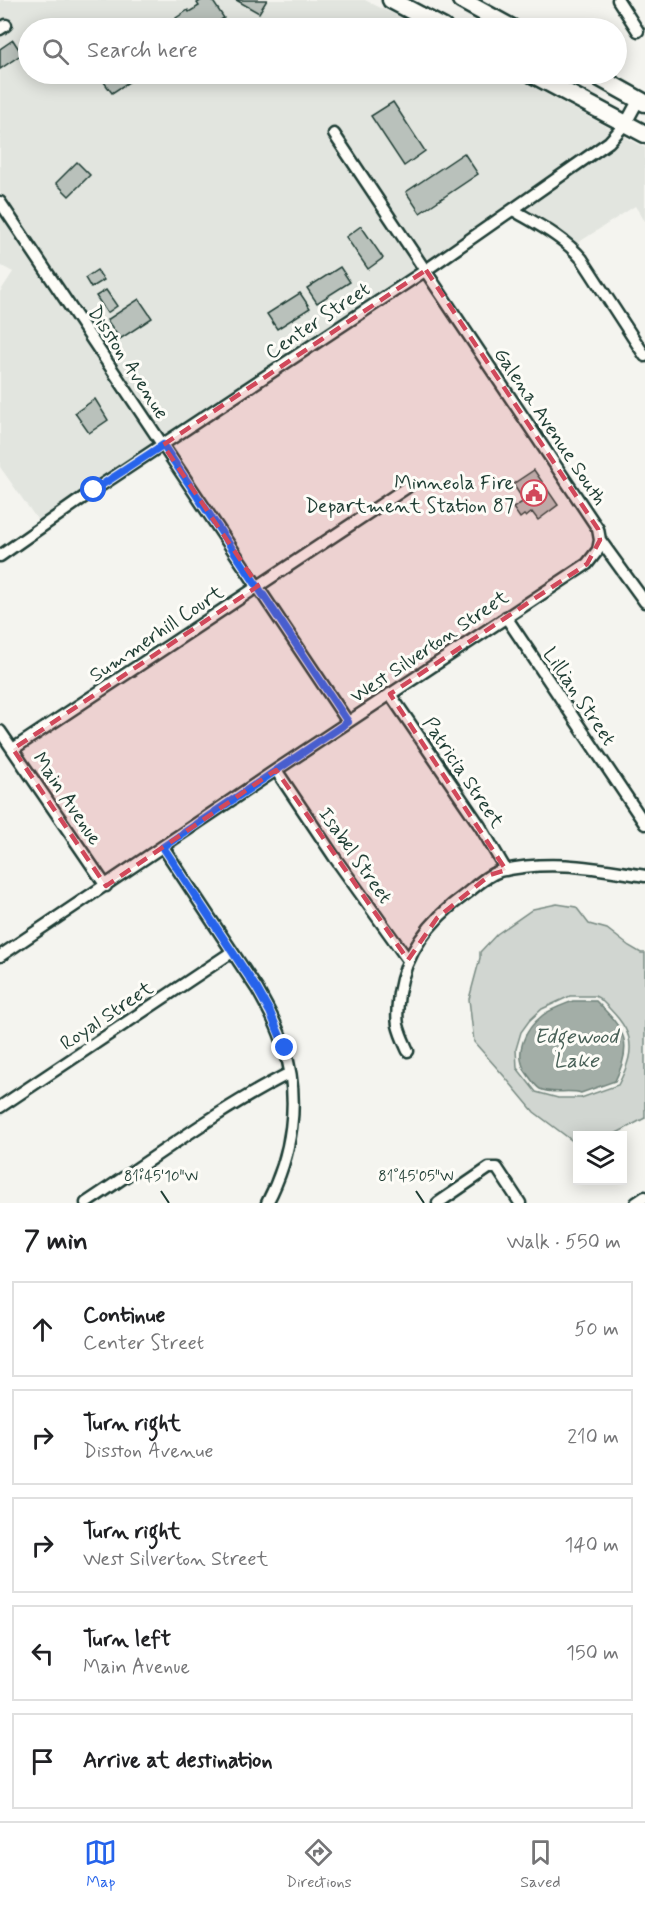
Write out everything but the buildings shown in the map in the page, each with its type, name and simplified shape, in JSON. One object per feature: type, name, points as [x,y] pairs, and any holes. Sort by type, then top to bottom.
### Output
[{"type":"highway","points":[[461,0],[494,18]]},
{"type":"highway","points":[[394,2],[425,18]]},
{"type":"highway","points":[[551,84],[645,134]]},
{"type":"highway","points":[[611,84],[642,101]]},
{"type":"street","points":[[618,0],[638,31]]},
{"type":"street","name":"Center Street","points":[[0,556],[426,270],[609,142],[642,101]]},
{"type":"street","name":"Galena Avenue South","points":[[334,134],[598,529],[600,540],[645,602]]},
{"type":"street","name":"Disston Avenue","points":[[0,202],[348,722]]},
{"type":"street","points":[[513,210],[572,247],[645,356]]},
{"type":"street","name":"Summerhill Court","points":[[13,749],[409,486]]},
{"type":"street","name":"West Silverton Street","points":[[0,956],[587,564],[598,550],[600,540]]},
{"type":"street","name":"Lillian Street","points":[[506,618],[645,824]]},
{"type":"street","name":"Patricia Street","points":[[390,694],[480,826],[507,870]]},
{"type":"street","name":"Main Avenue","points":[[0,731],[106,886]]},
{"type":"street","name":"Isabel Street","points":[[276,770],[408,960]]},
{"type":"street","points":[[163,847],[270,1012],[282,1041],[290,1073],[292,1112],[290,1137],[284,1166],[267,1203]]},
{"type":"street","points":[[408,1051],[398,1027],[397,1016],[402,979],[408,960],[422,936],[443,912],[490,875],[507,870],[553,864],[575,865],[645,876]]},
{"type":"street","name":"Royal Street","points":[[0,1107],[232,952]]},
{"type":"street","points":[[86,1203],[225,1110],[290,1073]]},
{"type":"street","points":[[438,1203],[489,1168],[494,1167],[497,1168],[520,1203]]},
{"type":"street","points":[[636,1203],[645,1197]]},
{"type":"highlighted area","points":[[426,270],[598,529],[600,540],[587,564],[390,694],[506,870],[490,875],[437,918],[408,960],[276,770],[106,886],[13,749],[258,586],[163,445]]},
{"type":"shaded area","points":[[0,0],[365,0],[401,18],[18,18],[18,84],[528,84],[613,130],[427,262],[335,127],[327,132],[418,268],[164,437],[0,192],[0,36],[13,27],[7,17],[0,22]]},
{"type":"shaded area","points":[[624,136],[645,148],[645,221],[635,206],[576,244],[526,208],[613,147]]},
{"type":"shaded area","points":[[0,212],[155,443],[39,522],[0,467],[0,292],[13,272],[0,265]]},
{"type":"shaded area","points":[[557,904],[576,907],[589,924],[607,929],[629,946],[645,953],[645,1118],[621,1131],[573,1131],[573,1141],[534,1112],[474,1042],[469,999],[480,952],[497,934],[533,909]],"holes":[[[570,996],[599,998],[619,1019],[629,1037],[629,1058],[618,1085],[581,1098],[558,1098],[536,1092],[517,1068],[516,1049],[521,1032],[542,1009]]]},
{"type":"water","name":"Edgewood Lake","points":[[573,1001],[596,1001],[614,1020],[624,1038],[624,1057],[621,1068],[615,1081],[581,1093],[545,1091],[536,1086],[523,1067],[521,1050],[523,1042],[531,1027],[543,1015]]},
{"type":"place","name":"Minneola Fire Department Station 87","points":[[534,493]]},
{"type":"route","points":[[94,490],[163,445],[348,722],[163,847],[257,989],[280,1033],[285,1048]]}]
